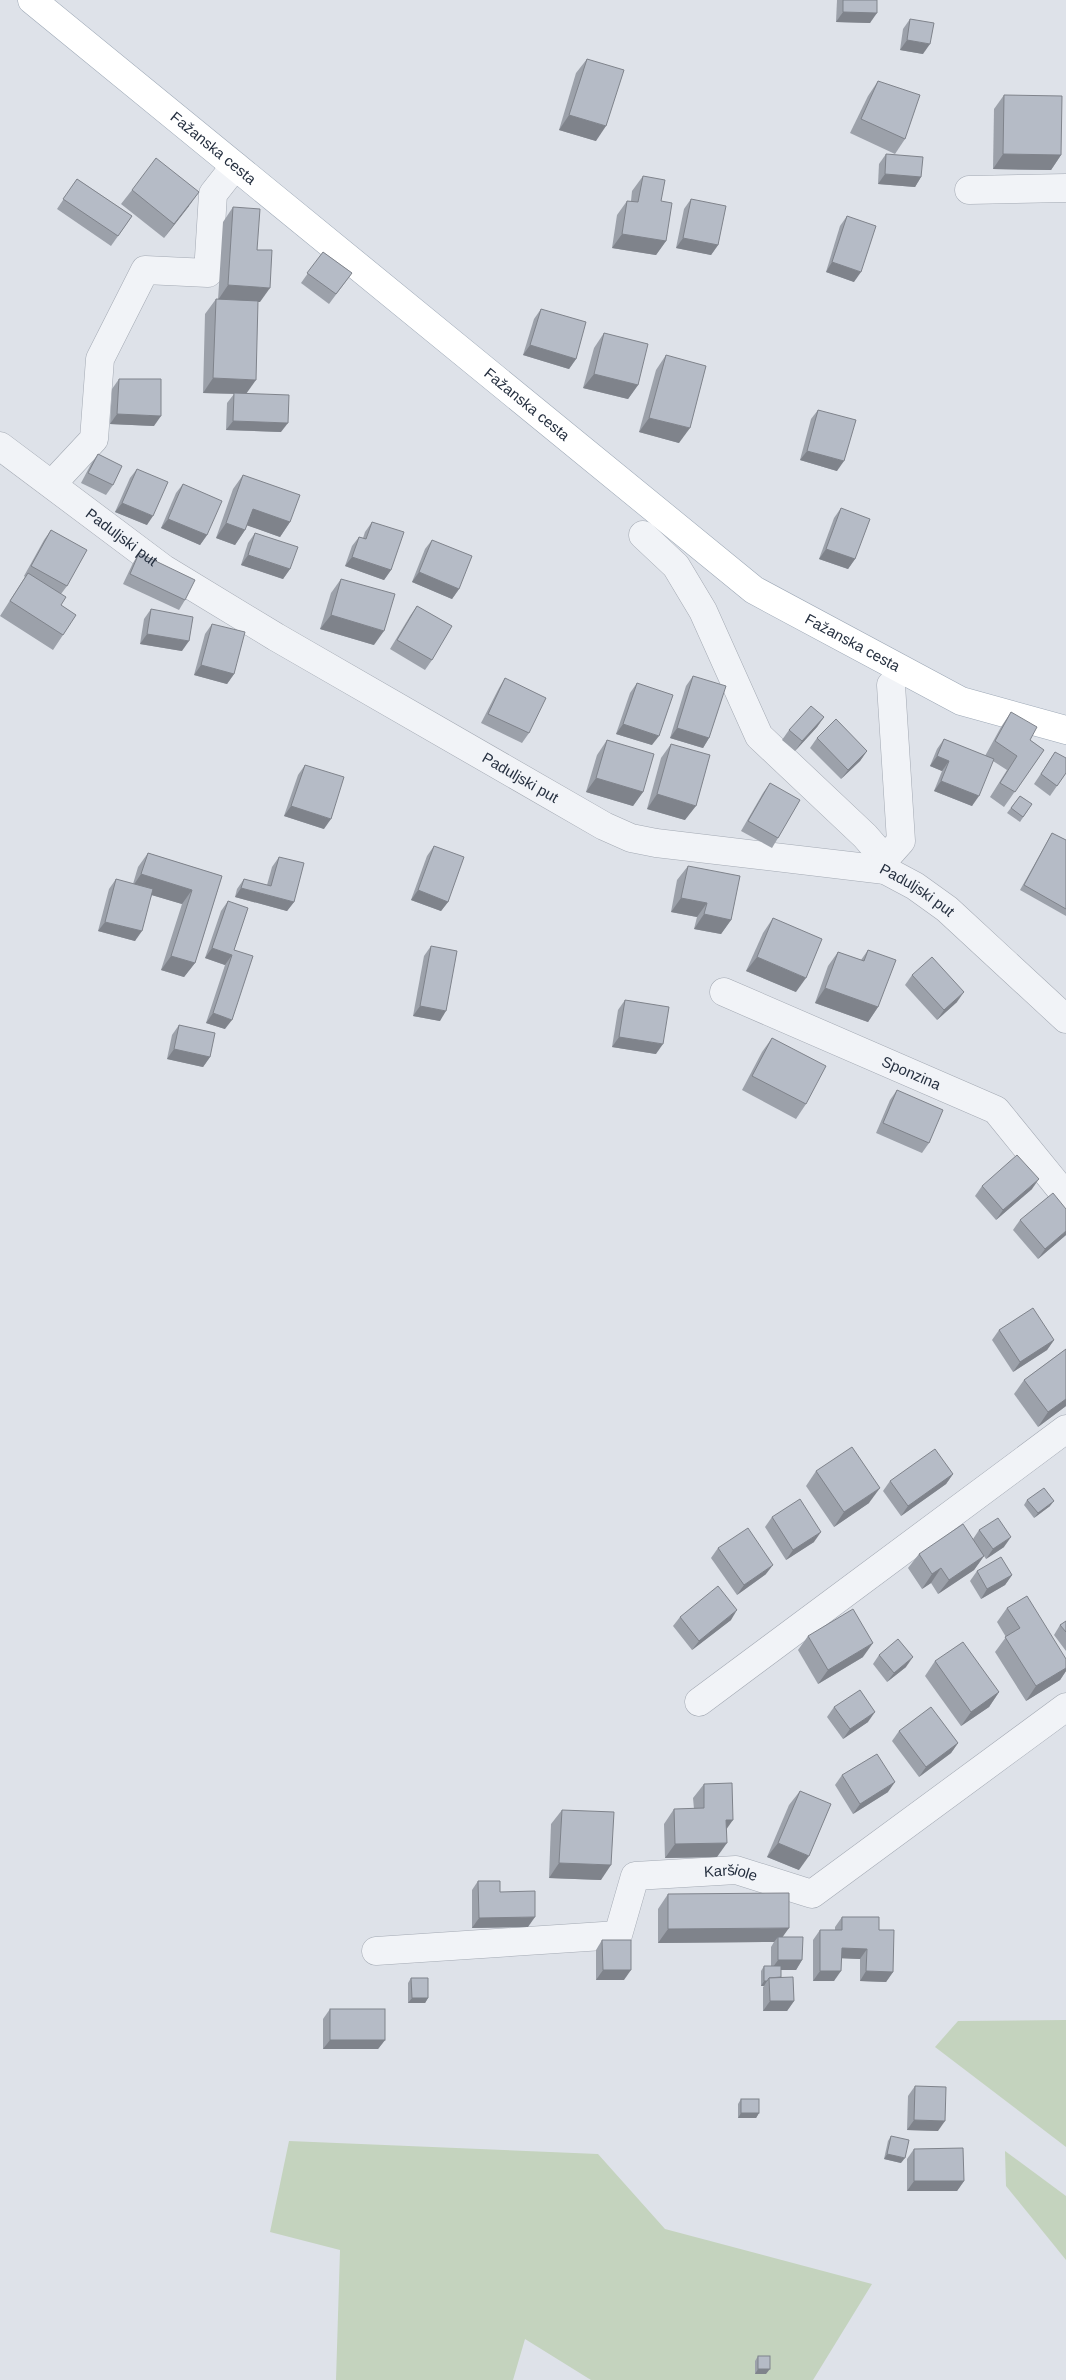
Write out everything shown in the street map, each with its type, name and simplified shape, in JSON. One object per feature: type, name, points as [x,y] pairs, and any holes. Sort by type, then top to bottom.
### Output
[{"type":"main road","name":"Fažanska cesta","points":[[32,0],[754,590],[961,701],[1066,730]]},
{"type":"street","points":[[52,484],[94,439],[100,359],[145,270],[208,273],[213,194],[235,166]]},
{"type":"street","points":[[969,190],[1066,188]]},
{"type":"street","name":"Paduljski put","points":[[0,446],[164,569],[276,637],[604,826],[631,838],[656,843],[885,864],[947,909],[1066,1019]]},
{"type":"street","points":[[644,536],[676,566],[703,611],[760,736],[865,836],[885,864],[901,842],[891,685]]},
{"type":"street","name":"Sponzina","points":[[724,992],[996,1110],[1066,1196]]},
{"type":"street","points":[[699,1702],[1066,1429]]},
{"type":"street","name":"Karšiole","points":[[376,1951],[618,1935],[635,1876],[736,1870],[812,1894],[1066,1707]]},
{"type":"green space","points":[[1066,2020],[1066,2147],[935,2047],[958,2021]]},
{"type":"green space","points":[[289,2141],[598,2154],[665,2229],[872,2284],[813,2380],[591,2380],[525,2339],[513,2380],[336,2380],[340,2250],[270,2232]]},
{"type":"green space","points":[[1005,2151],[1066,2196],[1066,2260],[1006,2186]]},
{"type":"building","points":[[843,0],[877,0],[877,13],[843,12]]},
{"type":"building","points":[[910,19],[934,23],[930,44],[907,40]]},
{"type":"building","points":[[587,59],[624,70],[606,126],[569,115]]},
{"type":"building","points":[[878,81],[920,95],[905,139],[861,119]]},
{"type":"building","points":[[1004,95],[1062,96],[1061,155],[1003,154]]},
{"type":"building","points":[[886,154],[923,157],[921,177],[885,174]]},
{"type":"building","points":[[156,158],[199,192],[174,224],[132,190]]},
{"type":"building","points":[[643,176],[665,180],[661,201],[672,203],[666,241],[622,234],[627,201],[638,202]]},
{"type":"building","points":[[77,179],[132,216],[118,236],[63,199]]},
{"type":"building","points":[[691,199],[726,206],[718,245],[683,238]]},
{"type":"building","points":[[233,207],[260,209],[257,250],[272,250],[270,288],[228,285]]},
{"type":"building","points":[[847,216],[876,226],[861,272],[832,262]]},
{"type":"building","points":[[323,252],[352,273],[336,294],[307,273]]},
{"type":"building","points":[[216,299],[258,301],[256,380],[213,378]]},
{"type":"building","points":[[541,309],[586,322],[576,359],[530,345]]},
{"type":"building","points":[[604,333],[648,344],[638,385],[594,374]]},
{"type":"building","points":[[666,355],[706,366],[690,428],[649,418]]},
{"type":"building","points":[[119,379],[161,379],[161,416],[117,414]]},
{"type":"building","points":[[234,393],[289,395],[288,423],[233,421]]},
{"type":"building","points":[[818,410],[856,420],[844,461],[807,451]]},
{"type":"building","points":[[98,454],[122,466],[113,485],[88,473]]},
{"type":"building","points":[[137,469],[168,482],[153,516],[122,503]]},
{"type":"building","points":[[243,475],[300,495],[290,522],[253,509],[245,530],[226,523]]},
{"type":"building","points":[[183,484],[222,501],[207,535],[168,519]]},
{"type":"building","points":[[841,508],[870,519],[855,559],[826,549]]},
{"type":"building","points":[[372,522],[404,532],[391,570],[352,557],[359,537],[366,539]]},
{"type":"building","points":[[51,530],[87,550],[67,586],[31,566]]},
{"type":"building","points":[[255,533],[298,547],[290,569],[248,555]]},
{"type":"building","points":[[432,540],[472,556],[459,589],[419,572]]},
{"type":"building","points":[[139,553],[195,580],[185,600],[130,574]]},
{"type":"building","points":[[28,573],[66,597],[61,605],[76,615],[63,635],[10,601]]},
{"type":"building","points":[[341,579],[395,594],[384,631],[331,615]]},
{"type":"building","points":[[417,606],[452,626],[432,660],[397,640]]},
{"type":"building","points":[[151,609],[193,617],[189,641],[147,634]]},
{"type":"building","points":[[212,624],[245,632],[234,674],[201,665]]},
{"type":"building","points":[[693,676],[726,686],[709,738],[677,728]]},
{"type":"building","points":[[505,678],[546,698],[529,733],[488,714]]},
{"type":"building","points":[[637,683],[673,695],[659,736],[623,724]]},
{"type":"building","points":[[811,706],[824,717],[802,741],[789,730]]},
{"type":"building","points":[[1011,712],[1037,727],[1030,740],[1044,750],[1015,792],[1000,783],[1017,756],[995,741]]},
{"type":"building","points":[[836,719],[867,751],[848,770],[817,738]]},
{"type":"building","points":[[944,739],[994,759],[979,796],[941,781],[949,761],[937,756]]},
{"type":"building","points":[[607,740],[654,754],[643,792],[596,778]]},
{"type":"building","points":[[671,744],[710,755],[696,806],[657,794]]},
{"type":"building","points":[[1055,752],[1066,758],[1066,773],[1057,786],[1041,774]]},
{"type":"building","points":[[305,765],[344,777],[331,819],[291,806]]},
{"type":"building","points":[[770,783],[800,800],[778,838],[748,821]]},
{"type":"building","points":[[1020,796],[1032,804],[1023,817],[1011,808]]},
{"type":"building","points":[[1052,833],[1066,840],[1066,909],[1024,885]]},
{"type":"building","points":[[434,846],[464,857],[448,902],[418,890]]},
{"type":"building","points":[[148,853],[222,876],[195,963],[171,956],[192,890],[141,874]]},
{"type":"building","points":[[279,857],[304,863],[294,902],[241,888],[244,879],[271,886]]},
{"type":"building","points":[[688,866],[740,876],[731,920],[704,914],[707,903],[681,898]]},
{"type":"building","points":[[116,879],[153,889],[142,931],[105,922]]},
{"type":"building","points":[[228,901],[248,908],[234,950],[253,956],[232,1020],[213,1013],[232,955],[212,948]]},
{"type":"building","points":[[773,918],[822,939],[806,978],[757,957]]},
{"type":"building","points":[[431,946],[457,951],[446,1011],[420,1006]]},
{"type":"building","points":[[868,950],[896,960],[878,1007],[825,988],[838,952],[864,961]]},
{"type":"building","points":[[932,957],[964,992],[944,1010],[912,975]]},
{"type":"building","points":[[625,1000],[669,1007],[663,1044],[619,1037]]},
{"type":"building","points":[[179,1025],[215,1033],[210,1057],[174,1049]]},
{"type":"building","points":[[772,1038],[826,1066],[806,1104],[752,1076]]},
{"type":"building","points":[[897,1090],[943,1110],[929,1143],[883,1123]]},
{"type":"building","points":[[1017,1155],[1039,1179],[1003,1210],[982,1186]]},
{"type":"building","points":[[1053,1193],[1066,1209],[1066,1231],[1045,1249],[1020,1220]]},
{"type":"building","points":[[1033,1308],[1054,1340],[1020,1362],[999,1330]]},
{"type":"building","points":[[1066,1349],[1066,1399],[1048,1412],[1024,1380]]},
{"type":"building","points":[[852,1447],[880,1488],[844,1512],[816,1471]]},
{"type":"building","points":[[935,1449],[953,1474],[908,1506],[890,1481]]},
{"type":"building","points":[[1044,1488],[1054,1501],[1038,1513],[1027,1500]]},
{"type":"building","points":[[800,1499],[821,1532],[793,1550],[772,1517]]},
{"type":"building","points":[[998,1518],[1011,1537],[993,1549],[979,1530]]},
{"type":"building","points":[[963,1524],[984,1556],[949,1580],[941,1568],[932,1574],[919,1554]]},
{"type":"building","points":[[748,1528],[773,1565],[744,1585],[718,1548]]},
{"type":"building","points":[[1001,1557],[1012,1575],[987,1589],[977,1571]]},
{"type":"building","points":[[718,1586],[737,1610],[699,1641],[680,1617]]},
{"type":"building","points":[[1027,1596],[1066,1659],[1066,1668],[1036,1686],[1005,1637],[1020,1628],[1007,1608]]},
{"type":"building","points":[[853,1609],[873,1643],[828,1670],[808,1636]]},
{"type":"building","points":[[1066,1621],[1066,1632],[1060,1625]]},
{"type":"building","points":[[898,1639],[913,1657],[894,1673],[879,1655]]},
{"type":"building","points":[[963,1642],[999,1692],[971,1712],[935,1661]]},
{"type":"building","points":[[860,1690],[875,1712],[850,1729],[834,1707]]},
{"type":"building","points":[[931,1707],[958,1743],[926,1767],[899,1731]]},
{"type":"building","points":[[877,1754],[895,1782],[860,1804],[842,1775]]},
{"type":"building","points":[[732,1783],[733,1820],[726,1820],[727,1843],[675,1844],[674,1809],[704,1808],[704,1784]]},
{"type":"building","points":[[800,1791],[831,1804],[809,1856],[778,1843]]},
{"type":"building","points":[[562,1810],[614,1812],[611,1865],[559,1863]]},
{"type":"building","points":[[478,1881],[500,1881],[500,1892],[535,1891],[535,1917],[479,1918]]},
{"type":"building","points":[[789,1893],[789,1928],[668,1929],[668,1894]]},
{"type":"building","points":[[842,1917],[879,1917],[879,1930],[894,1930],[893,1972],[866,1971],[867,1949],[842,1948],[841,1971],[820,1971],[820,1930],[842,1930]]},
{"type":"building","points":[[778,1937],[803,1937],[802,1960],[778,1960]]},
{"type":"building","points":[[602,1940],[631,1940],[631,1970],[603,1970]]},
{"type":"building","points":[[764,1966],[781,1966],[781,1977],[769,1978],[767,1981],[764,1981]]},
{"type":"building","points":[[793,1977],[794,2001],[770,2001],[769,1978]]},
{"type":"building","points":[[411,1978],[428,1978],[428,1998],[412,1998]]},
{"type":"building","points":[[330,2009],[385,2009],[385,2040],[330,2040]]},
{"type":"building","points":[[915,2086],[946,2087],[945,2121],[914,2120]]},
{"type":"building","points":[[741,2099],[759,2099],[759,2113],[741,2113]]},
{"type":"building","points":[[891,2136],[909,2140],[905,2158],[887,2154]]},
{"type":"building","points":[[963,2148],[964,2181],[914,2181],[914,2149]]},
{"type":"building","points":[[758,2356],[770,2356],[770,2369],[758,2369]]}]
